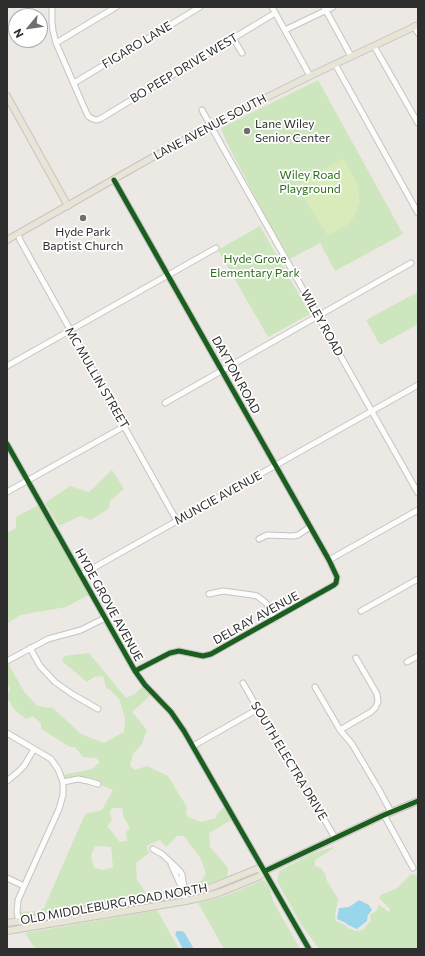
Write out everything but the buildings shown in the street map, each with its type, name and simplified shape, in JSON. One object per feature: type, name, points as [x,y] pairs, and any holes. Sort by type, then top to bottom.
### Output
[{"type":"main road","name":"LANE AVENUE SOUTH","points":[[7,240],[211,125],[416,25]]},
{"type":"main road","points":[[7,96],[68,206]]},
{"type":"main road","name":"OLD MIDDLEBURG ROAD NORTH","points":[[7,931],[186,901],[221,892],[260,876],[265,871],[384,815],[418,801]]},
{"type":"main road","name":"OLD MIDDLEBURG ROAD NORTH","points":[[7,923],[102,908],[184,891],[212,887],[257,869],[265,871]]},
{"type":"main road","points":[[102,908],[103,915]]},
{"type":"street","points":[[52,7],[52,27],[56,43],[74,84]]},
{"type":"street","points":[[56,43],[116,7]]},
{"type":"street","name":"FIGARO LANE","points":[[74,84],[200,7]]},
{"type":"street","points":[[272,7],[310,76]]},
{"type":"street","points":[[285,30],[325,9],[333,7]]},
{"type":"street","points":[[325,9],[351,56]]},
{"type":"street","name":"BO PEEP DRIVE WEST","points":[[74,84],[86,114],[93,119],[100,119],[275,13]]},
{"type":"street","points":[[416,25],[418,33]]},
{"type":"street","points":[[233,38],[242,53]]},
{"type":"street","points":[[374,46],[418,123]]},
{"type":"street","points":[[335,64],[418,213]]},
{"type":"street","name":"WILEY ROAD","points":[[202,110],[418,493]]},
{"type":"street","name":"DAYTON ROAD","points":[[114,180],[337,574],[337,580]]},
{"type":"street","name":"MC MULLIN STREET","points":[[18,234],[177,521]]},
{"type":"street","points":[[7,366],[216,248]]},
{"type":"street","points":[[165,402],[411,264]]},
{"type":"street","name":"MUNCIE AVENUE","points":[[81,575],[418,385]]},
{"type":"street","points":[[7,492],[124,426]]},
{"type":"street","name":"HYDE GROVE AVENUE","points":[[7,444],[135,671],[145,685],[171,712],[181,726],[309,949]]},
{"type":"street","points":[[329,560],[418,510]]},
{"type":"street","points":[[259,539],[267,535],[298,535],[310,527]]},
{"type":"street","points":[[361,611],[418,579]]},
{"type":"street","name":"DELRAY AVENUE","points":[[135,671],[170,653],[179,651],[203,656],[211,654],[334,585],[337,580]]},
{"type":"street","points":[[209,594],[223,591],[257,596],[266,603],[275,619]]},
{"type":"street","points":[[7,661],[48,639],[81,630],[105,618]]},
{"type":"street","points":[[30,648],[40,666],[55,682],[98,709]]},
{"type":"street","points":[[407,662],[418,656]]},
{"type":"street","points":[[340,730],[371,712],[378,702],[377,694],[356,658]]},
{"type":"street","name":"SOUTH ELECTRA DRIVE","points":[[243,683],[308,796],[320,812],[335,838]]},
{"type":"street","points":[[315,687],[340,730],[352,744],[391,812]]},
{"type":"street","points":[[193,746],[258,709]]},
{"type":"street","points":[[7,733],[50,759],[58,769],[63,782],[63,796],[59,809],[18,900],[17,912],[19,922]]},
{"type":"street","points":[[7,781],[24,766],[34,749]]},
{"type":"street","points":[[63,782],[78,779],[98,784]]},
{"type":"street","points":[[384,815],[413,868]]},
{"type":"street","points":[[153,849],[162,854],[182,874],[186,901]]},
{"type":"street","points":[[7,878],[24,886]]},
{"type":"green space","name":"Wiley Road Playground","points":[[318,80],[403,234],[335,271],[320,243],[290,259],[266,218],[226,141],[221,128]]},
{"type":"green space","points":[[343,158],[357,183],[360,202],[350,223],[328,236],[299,190],[299,185]]},
{"type":"green space","name":"Hyde Grove Elementary Park","points":[[260,226],[310,314],[268,337],[218,250]]},
{"type":"green space","points":[[418,292],[418,324],[380,345],[366,320]]},
{"type":"green space","points":[[112,470],[124,489],[110,501],[109,508],[91,520],[80,516],[59,526],[45,503],[70,486],[89,492]]},
{"type":"green space","points":[[38,505],[90,594],[66,607],[20,615],[7,624],[7,533],[16,528],[16,517]]},
{"type":"green space","points":[[89,653],[126,698],[135,694],[143,686],[151,695],[132,712],[147,730],[142,744],[133,754],[130,766],[135,770],[147,766],[168,776],[187,807],[186,813],[188,817],[202,822],[216,818],[217,814],[226,806],[233,819],[209,833],[210,847],[228,868],[227,877],[186,889],[184,884],[191,884],[201,881],[206,874],[201,859],[184,836],[177,836],[166,847],[160,840],[150,844],[147,846],[149,853],[136,863],[137,880],[147,895],[20,916],[20,912],[39,911],[44,908],[85,814],[102,810],[113,790],[88,779],[65,779],[63,775],[92,769],[100,762],[96,758],[83,757],[75,747],[70,747],[41,729],[41,724],[33,716],[26,719],[15,710],[7,698],[10,688],[7,685],[7,664],[8,663],[23,690],[36,705],[53,708],[81,734],[104,743],[124,732],[125,718],[119,699],[106,688],[103,676],[94,677],[87,682],[62,661],[64,656]],"holes":[[[112,808],[121,808],[123,810],[123,816],[130,828],[126,832],[127,841],[120,842],[107,826],[112,820],[110,812]],[[95,846],[111,847],[113,867],[103,870],[94,868],[91,856]]]},
{"type":"green space","points":[[333,847],[334,848],[315,860],[315,866],[321,868],[326,875],[326,879],[338,899],[335,917],[336,921],[356,931],[363,930],[371,920],[370,915],[376,911],[379,905],[389,912],[390,909],[379,898],[381,895],[397,888],[411,874],[418,874],[418,949],[319,949],[299,921],[277,881],[279,871],[314,853]]},
{"type":"green space","points":[[263,880],[269,887],[273,901],[300,949],[224,949],[198,903],[227,895]]},
{"type":"green space","points":[[157,910],[179,949],[35,949],[25,933]]},
{"type":"water","points":[[359,900],[369,905],[372,910],[368,915],[367,921],[357,929],[337,919],[339,908],[349,907]]},
{"type":"water","points":[[177,931],[184,932],[194,949],[183,949],[175,934]]},
{"type":"cycle path","points":[[114,180],[329,560],[337,577],[334,585],[211,654],[203,656],[179,651],[170,653],[135,671]]},
{"type":"cycle path","points":[[7,444],[135,671],[145,685],[171,712],[184,731],[309,949]]},
{"type":"cycle path","points":[[265,871],[384,815],[418,801]]},
{"type":"place","name":"Lane Wiley Senior Center","points":[[247,131]]},
{"type":"place","name":"Hyde Park Baptist Church","points":[[83,218]]}]
